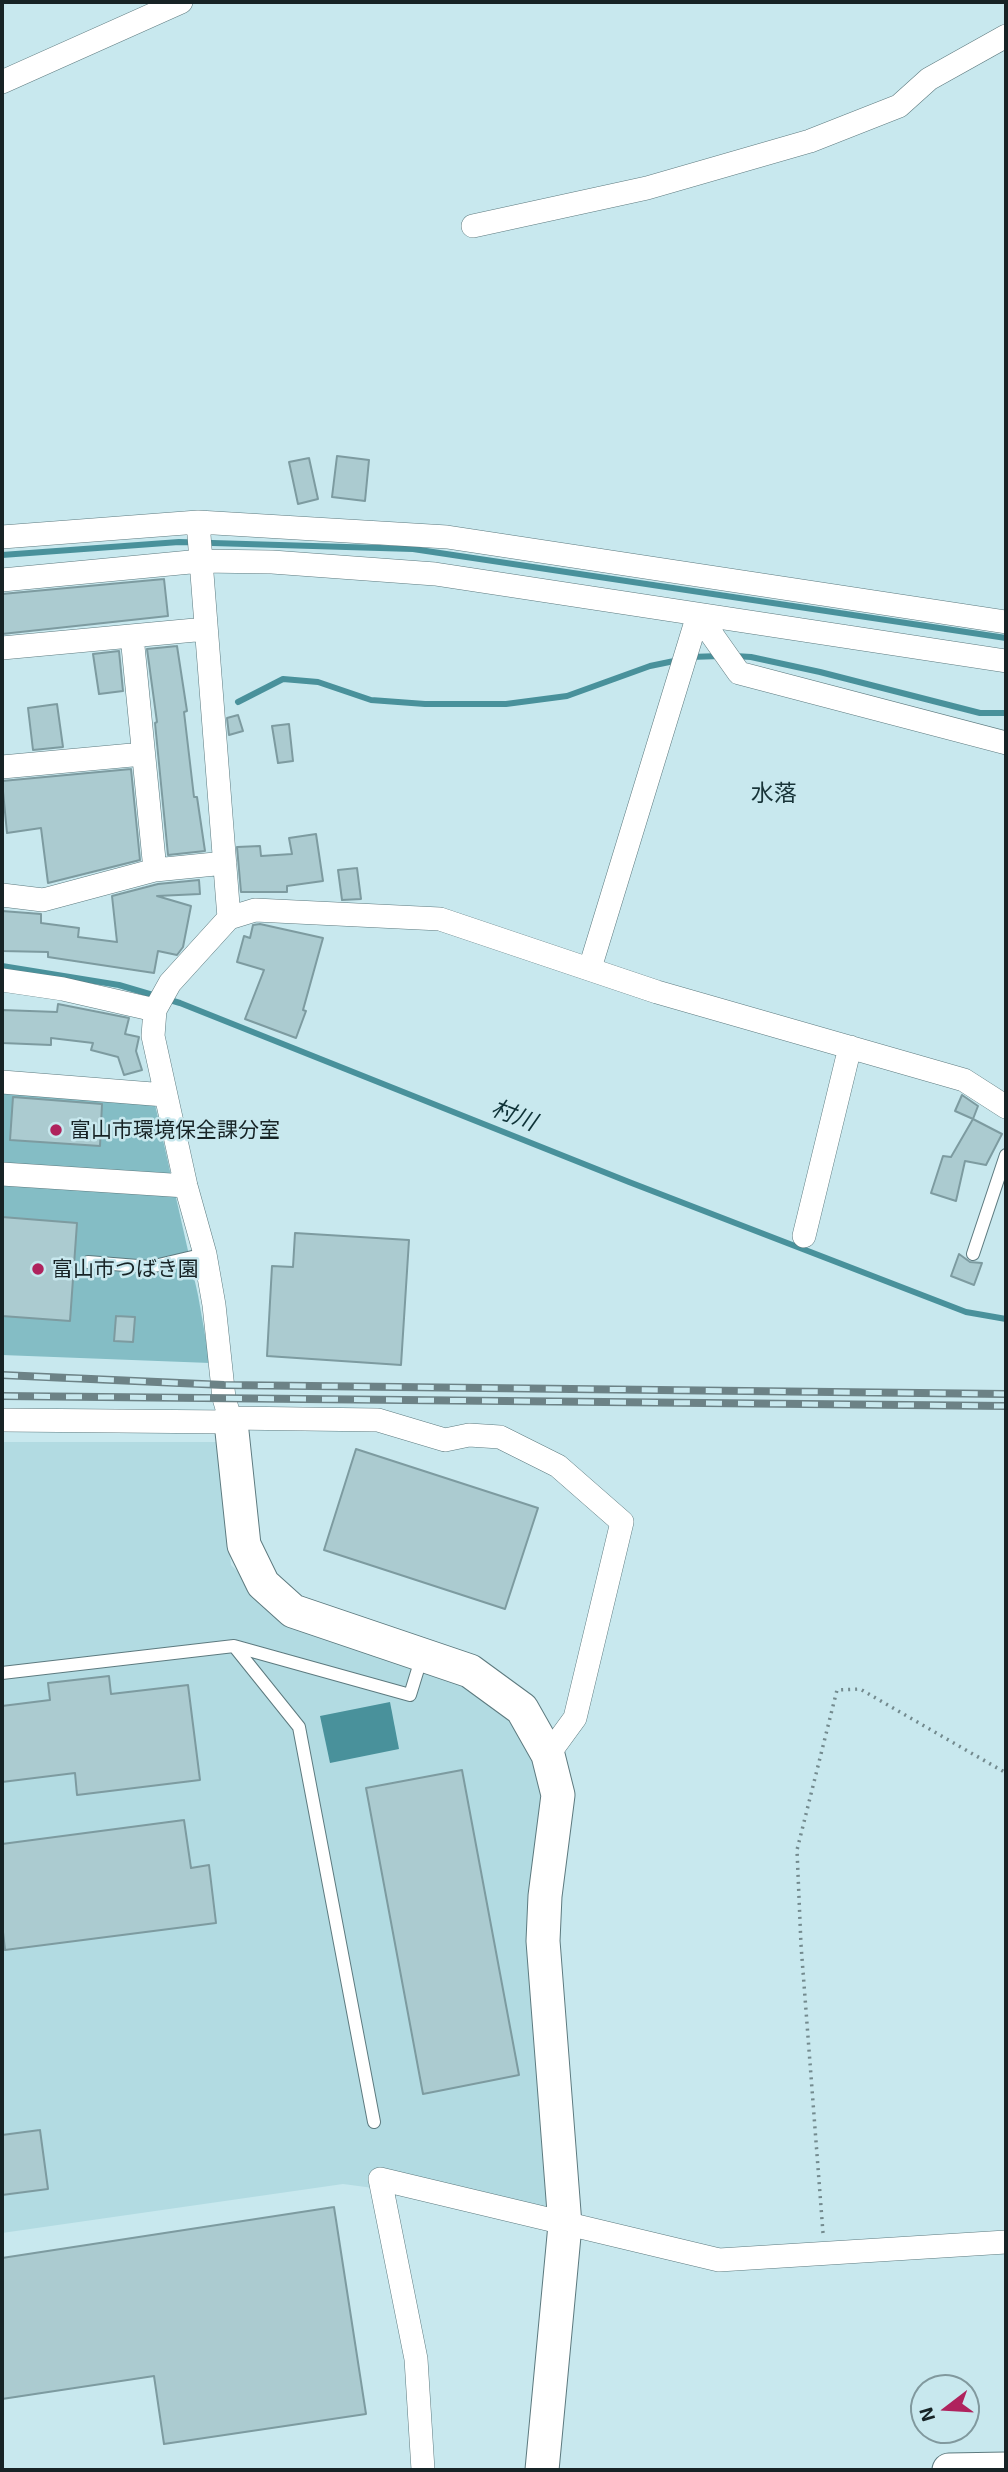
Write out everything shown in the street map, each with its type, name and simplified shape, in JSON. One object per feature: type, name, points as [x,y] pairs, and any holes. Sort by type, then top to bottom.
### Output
[{"type":"street","points":[[2,82],[181,2]]},
{"type":"street","points":[[473,226],[647,188],[810,141],[899,106],[929,79],[1006,36]]},
{"type":"street","points":[[198,522],[229,918]]},
{"type":"street","points":[[2,537],[198,522],[447,537],[1006,622]]},
{"type":"street","points":[[2,580],[201,561],[272,562],[435,574],[1006,661]]},
{"type":"street","points":[[698,615],[739,673],[1006,743]]},
{"type":"street","points":[[590,968],[698,615]]},
{"type":"street","points":[[2,648],[206,629]]},
{"type":"street","points":[[132,636],[155,870]]},
{"type":"street","points":[[2,767],[143,754]]},
{"type":"street","points":[[2,895],[43,900],[155,870],[226,863]]},
{"type":"street","points":[[542,2470],[565,2225],[543,1941],[545,1896],[558,1795],[548,1755],[522,1709],[470,1671],[293,1611],[263,1584],[244,1545],[214,1305],[205,1254],[186,1186],[153,1037],[155,1009],[168,986],[229,918],[255,910],[440,919],[657,992],[964,1080],[1006,1108]]},
{"type":"street","points":[[2,980],[63,989],[155,1009]]},
{"type":"street","points":[[804,1236],[850,1047]]},
{"type":"street","points":[[2,1082],[165,1095]]},
{"type":"street","points":[[2,1174],[186,1186]]},
{"type":"street","points":[[2,1420],[378,1420],[444,1440],[469,1435],[500,1437],[558,1466],[622,1522],[575,1718],[548,1755]]},
{"type":"street","points":[[423,2470],[416,2359],[380,2179],[719,2260],[1006,2242]]},
{"type":"street","points":[[949,2470],[1006,2469]]},
{"type":"lane","points":[[973,1254],[1006,1155]]},
{"type":"lane","points":[[88,1262],[150,1267],[205,1254]]},
{"type":"lane","points":[[234,1646],[299,1727],[374,2122]]},
{"type":"lane","points":[[2,1673],[234,1646],[410,1695],[423,1655]]},
{"type":"path","points":[[825,2254],[801,1945],[797,1850],[837,1690],[860,1689],[1006,1773]]},
{"type":"shaded area","points":[[2,1088],[154,1100],[198,1295],[210,1363],[2,1355]]},
{"type":"shaded area","points":[[2,1442],[219,1442],[231,1565],[276,1609],[466,1685],[505,1710],[533,1756],[542,1788],[548,2211],[343,2184],[2,2233]]},
{"type":"shaded area","points":[[390,1702],[399,1749],[330,1763],[320,1716]]},
{"type":"building","points":[[337,456],[369,460],[365,501],[332,497]]},
{"type":"building","points":[[309,458],[318,499],[298,504],[289,462]]},
{"type":"building","points":[[164,579],[168,616],[2,634],[2,594]]},
{"type":"building","points":[[177,646],[187,711],[184,712],[194,797],[197,797],[205,851],[168,855],[157,722],[147,649]]},
{"type":"building","points":[[119,651],[123,691],[99,694],[93,654]]},
{"type":"building","points":[[57,704],[63,747],[33,750],[28,708]]},
{"type":"building","points":[[238,715],[243,731],[229,735],[227,718]]},
{"type":"building","points":[[289,724],[293,761],[278,763],[272,726]]},
{"type":"building","points":[[131,769],[140,860],[48,883],[41,828],[7,833],[2,781]]},
{"type":"building","points":[[316,834],[323,881],[287,886],[287,892],[241,892],[237,847],[260,846],[261,856],[292,854],[289,838]]},
{"type":"building","points":[[357,868],[361,899],[342,900],[338,870]]},
{"type":"building","points":[[199,880],[200,894],[157,896],[191,906],[183,947],[177,955],[158,951],[154,973],[48,957],[48,952],[2,951],[2,911],[41,914],[41,923],[79,928],[78,937],[117,942],[112,896],[158,884]]},
{"type":"building","points":[[260,924],[323,938],[303,1010],[306,1011],[296,1038],[245,1019],[264,970],[237,962],[244,936],[250,938],[253,925]]},
{"type":"building","points":[[58,1004],[129,1018],[125,1034],[139,1037],[136,1051],[142,1070],[124,1075],[118,1057],[91,1050],[93,1043],[51,1038],[51,1045],[2,1043],[2,1010],[57,1012]]},
{"type":"building","points":[[962,1095],[978,1106],[973,1119],[955,1111]]},
{"type":"building","name":"富山市環境保全課分室","points":[[13,1097],[102,1104],[100,1146],[10,1140]]},
{"type":"building","points":[[973,1119],[1002,1134],[986,1165],[965,1161],[956,1201],[931,1193],[943,1156],[951,1157]]},
{"type":"building","name":"富山市つばき園","points":[[2,1217],[77,1223],[70,1321],[2,1316]]},
{"type":"building","points":[[295,1233],[409,1240],[401,1365],[267,1356],[272,1266],[293,1267]]},
{"type":"building","points":[[959,1254],[970,1262],[982,1263],[974,1285],[951,1276]]},
{"type":"building","points":[[116,1316],[135,1317],[133,1342],[114,1341]]},
{"type":"building","points":[[356,1449],[538,1508],[505,1609],[324,1550]]},
{"type":"building","points":[[109,1676],[111,1694],[188,1685],[200,1780],[77,1795],[75,1773],[2,1782],[2,1706],[50,1700],[48,1683]]},
{"type":"building","points":[[462,1770],[519,2075],[423,2094],[366,1788]]},
{"type":"building","points":[[184,1820],[191,1868],[209,1865],[216,1923],[5,1950],[2,1923],[2,1844]]},
{"type":"building","points":[[40,2130],[48,2189],[2,2195],[2,2135]]},
{"type":"building","points":[[334,2207],[366,2414],[164,2444],[154,2376],[2,2399],[2,2258]]},
{"type":"waterway","points":[[2,555],[179,542],[413,549],[1006,638]]},
{"type":"waterway","points":[[690,657],[721,656]]},
{"type":"waterway","points":[[735,656],[820,672],[980,713],[1006,713]]},
{"type":"waterway","points":[[238,702],[283,679],[318,682],[371,700],[425,704],[506,704],[567,696],[650,666],[679,660]]},
{"type":"waterway","name":"村川","points":[[2,966],[119,985],[180,1003],[629,1182],[966,1312],[1006,1319]]},
{"type":"railway","points":[[2,1375],[224,1385],[1006,1394]]},
{"type":"railway","points":[[2,1396],[1006,1406]]},
{"type":"place","name":"富山市環境保全課分室","points":[[56,1130]]},
{"type":"place","name":"富山市つばき園","points":[[38,1269]]},
{"type":"district","name":"水落","points":[[774,793]]}]
